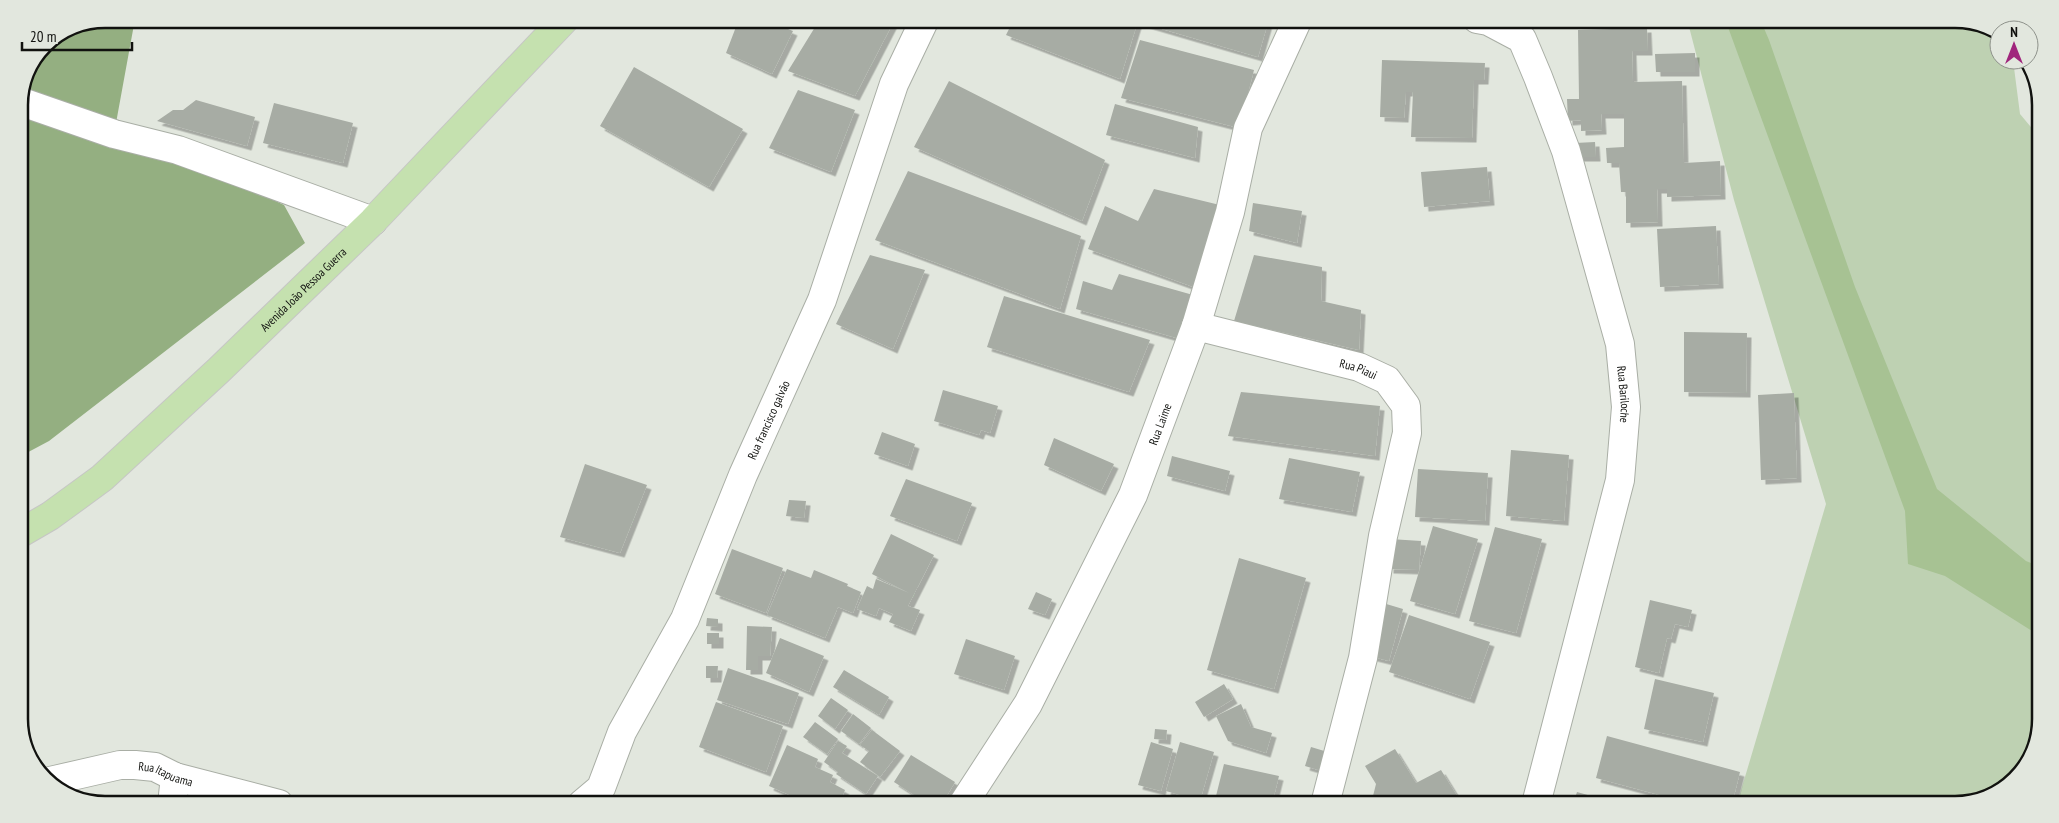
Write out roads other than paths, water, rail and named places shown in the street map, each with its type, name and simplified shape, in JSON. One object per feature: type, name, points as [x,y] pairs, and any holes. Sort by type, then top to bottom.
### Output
[{"type":"main road","name":"Avenida João Pessoa Guerra","points":[[28,529],[50,516],[102,478],[219,370],[373,221],[556,28]]},
{"type":"street","name":"Rua francisco galvão","points":[[592,796],[601,788],[622,732],[685,619],[743,475],[822,300],[894,84],[921,28]]},
{"type":"street","name":"Rua Laime","points":[[968,796],[1028,704],[1133,495],[1196,326],[1230,212],[1248,128],[1294,28]]},
{"type":"street","name":"Rua Bariloche","points":[[1501,28],[1522,39],[1566,150],[1620,344],[1626,407],[1620,480],[1538,796]]},
{"type":"street","points":[[28,104],[114,134],[178,150],[373,221]]},
{"type":"street","name":"Rua Piaui","points":[[1196,326],[1359,367],[1387,380],[1406,406],[1407,433],[1383,536],[1363,658],[1327,796]]},
{"type":"street","name":"Rua Itapuama","points":[[58,779],[120,765],[155,767],[175,777],[248,796]]},
{"type":"street","points":[[173,796],[175,777]]}]
